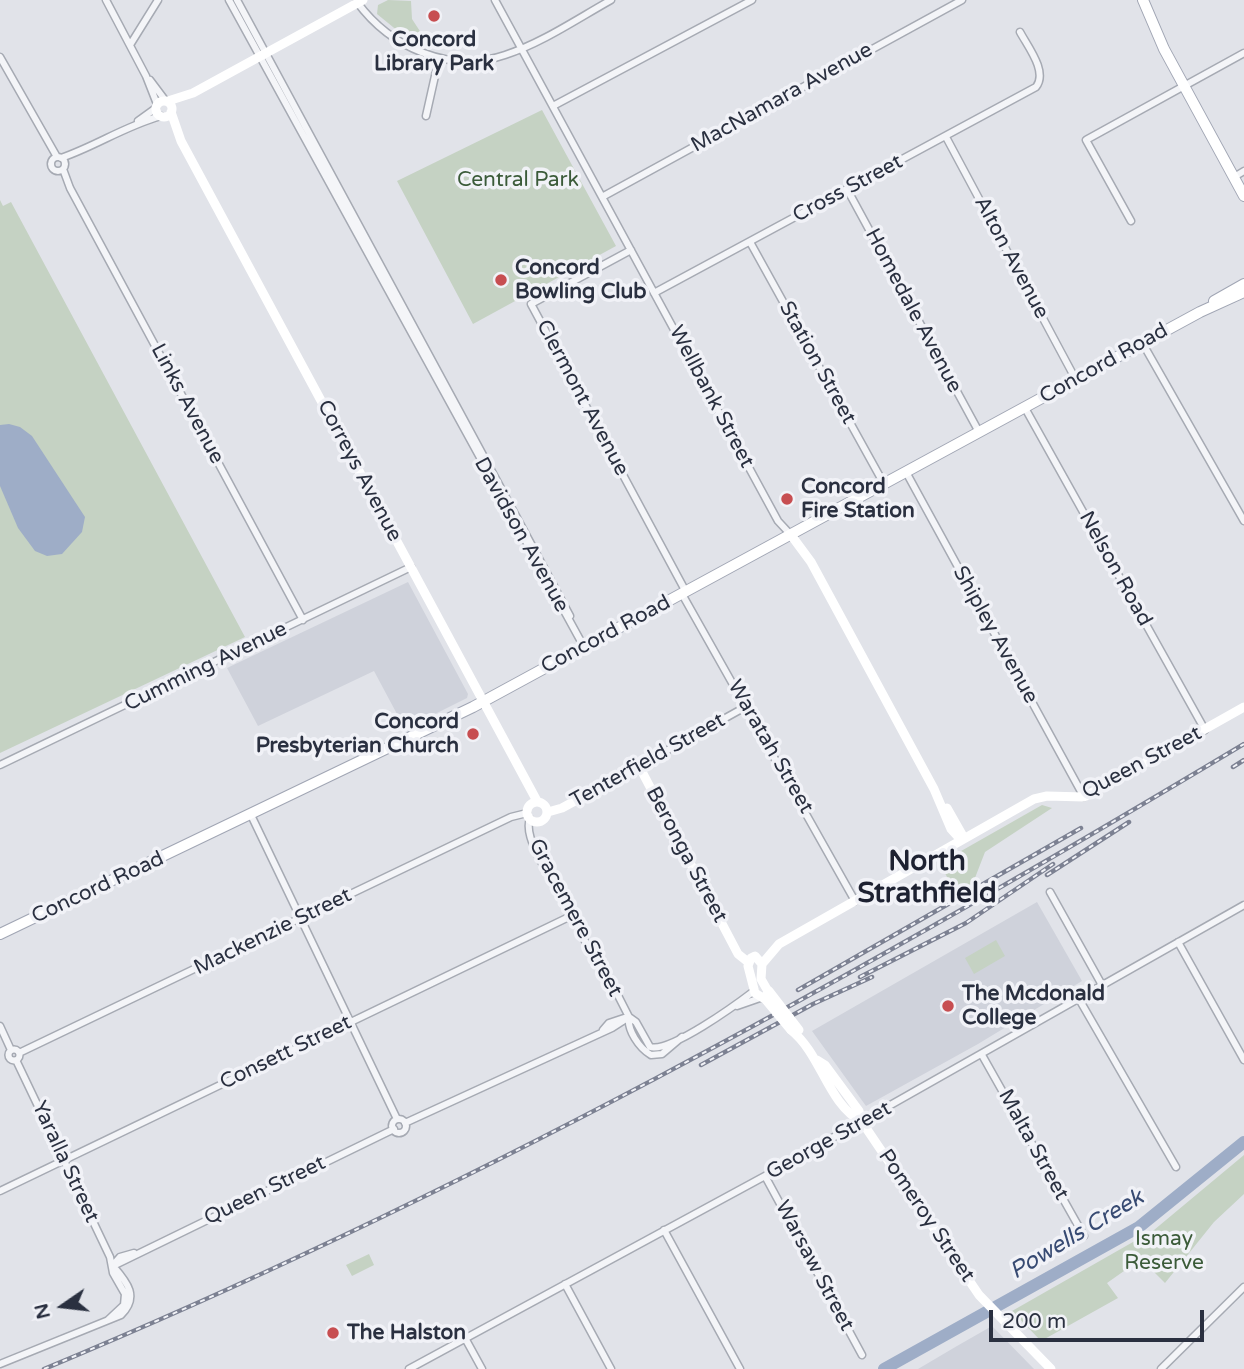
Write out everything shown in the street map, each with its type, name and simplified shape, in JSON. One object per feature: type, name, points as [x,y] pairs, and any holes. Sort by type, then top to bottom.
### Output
[{"type":"main road","points":[[1137,0],[1147,24],[1164,49]]},
{"type":"main road","points":[[1143,0],[1164,49],[1244,196]]},
{"type":"main road","name":"Concord Road","points":[[0,934],[251,816],[484,701],[1143,344],[1244,284]]},
{"type":"main road","name":"Concord Road","points":[[1200,312],[1244,292]]},
{"type":"street","name":"Correys Avenue","points":[[106,0],[537,801]]},
{"type":"street","points":[[130,45],[158,0]]},
{"type":"street","name":"Davidson Avenue","points":[[229,0],[263,55]]},
{"type":"street","name":"Davidson Avenue","points":[[237,0],[263,55],[584,647]]},
{"type":"street","name":"Wellbank Street","points":[[495,0],[778,521],[811,562],[963,839]]},
{"type":"street","points":[[62,169],[51,167],[57,159],[83,151],[164,109],[359,1],[378,28],[393,39],[439,58],[482,60],[504,56],[522,48],[611,0]]},
{"type":"street","points":[[553,106],[575,97],[581,90],[752,0]]},
{"type":"street","name":"MacNamara Avenue","points":[[602,197],[962,0]]},
{"type":"street","name":"Cross Street","points":[[654,293],[946,137],[1040,82],[1040,72],[1020,32]]},
{"type":"street","points":[[1131,221],[1086,140],[1244,52]]},
{"type":"street","points":[[0,57],[62,169]]},
{"type":"street","points":[[426,116],[439,58]]},
{"type":"street","name":"Alton Avenue","points":[[946,137],[1076,380]]},
{"type":"street","points":[[62,169],[83,151]]},
{"type":"street","name":"Links Avenue","points":[[62,169],[303,620]]},
{"type":"street","points":[[1234,177],[1244,171]]},
{"type":"street","name":"Homedale Avenue","points":[[847,189],[979,432]]},
{"type":"street","name":"Station Street","points":[[750,242],[884,484]]},
{"type":"street","name":"Clermont Avenue","points":[[631,250],[531,304],[684,593]]},
{"type":"street","points":[[1143,344],[1244,521]]},
{"type":"street","name":"Nelson Road","points":[[1025,408],[1205,730]]},
{"type":"street","name":"Shipley Avenue","points":[[906,472],[1084,797]]},
{"type":"street","name":"Cumming Avenue","points":[[0,765],[411,567]]},
{"type":"street","name":"Waratah Street","points":[[684,593],[855,901]]},
{"type":"street","name":"Tenterfield Street","points":[[548,812],[562,808],[747,706]]},
{"type":"street","name":"Queen Street","points":[[754,960],[769,946],[779,944],[1040,797],[1084,797],[1244,708]]},
{"type":"street","name":"Beronga Street","points":[[639,766],[738,954],[754,960]]},
{"type":"street","name":"Wellbank Street","points":[[934,789],[951,829],[963,839]]},
{"type":"street","points":[[537,801],[543,803],[548,812],[543,821],[529,816],[530,804],[537,801]]},
{"type":"street","points":[[251,816],[397,1119],[405,1123],[629,1017],[636,1022],[647,1044],[652,1048],[682,1037],[762,995]]},
{"type":"street","name":"Gracemere Street","points":[[529,816],[529,833],[544,870],[555,878],[595,962],[604,968],[629,1017]]},
{"type":"street","name":"Mackenzie Street","points":[[0,1062],[511,817],[529,816]]},
{"type":"street","points":[[950,847],[951,829]]},
{"type":"street","points":[[1050,892],[1102,985]]},
{"type":"street","name":"George Street","points":[[409,1369],[765,1176],[1244,905]]},
{"type":"street","name":"Consett Street","points":[[0,1191],[573,915]]},
{"type":"street","points":[[1178,942],[1244,1060]]},
{"type":"street","points":[[754,960],[761,979],[762,995]]},
{"type":"street","points":[[754,960],[762,995]]},
{"type":"street","name":"Pomeroy Street","points":[[762,995],[833,1076],[859,1111],[862,1122],[986,1303],[1051,1369]]},
{"type":"street","points":[[1079,999],[1177,1167]]},
{"type":"street","name":"Yaralla Street","points":[[0,1026],[113,1266]]},
{"type":"street","name":"Malta Street","points":[[982,1055],[1084,1236]]},
{"type":"street","points":[[394,1129],[393,1124],[397,1119]]},
{"type":"street","name":"Queen Street","points":[[113,1266],[120,1257],[136,1252],[394,1129],[404,1131],[405,1123]]},
{"type":"street","name":"Warsaw Street","points":[[765,1176],[862,1355]]},
{"type":"street","points":[[664,1230],[740,1369]]},
{"type":"street","points":[[0,1364],[121,1315],[132,1298],[125,1281],[113,1266]]},
{"type":"street","points":[[565,1284],[611,1369]]},
{"type":"street","points":[[1161,1369],[1244,1287]]},
{"type":"street","points":[[466,1338],[482,1369]]},
{"type":"shaded area","points":[[408,582],[468,694],[467,698],[405,729],[374,671],[258,726],[227,668]]},
{"type":"shaded area","name":"The Mcdonald College","points":[[1037,902],[1082,981],[978,1044],[866,1106],[812,1031]]},
{"type":"shaded area","points":[[992,1326],[1034,1369],[918,1369],[957,1346]]},
{"type":"green space","points":[[388,0],[411,1],[412,19],[431,48],[404,36],[377,14],[378,5]]},
{"type":"green space","name":"Central Park","points":[[542,110],[616,246],[473,324],[397,181]]},
{"type":"green space","points":[[0,200],[3,206],[11,202],[245,637],[0,753]]},
{"type":"green space","points":[[1042,805],[1052,808],[985,852],[973,883],[955,893],[940,863]]},
{"type":"green space","points":[[996,940],[1005,956],[974,974],[965,958]]},
{"type":"green space","name":"Ismay Reserve","points":[[1244,1155],[1244,1194],[1214,1222],[1165,1283],[1141,1259],[1107,1283],[1118,1298],[1041,1341],[1012,1311],[1154,1230]]},
{"type":"green space","points":[[369,1254],[374,1265],[352,1276],[346,1265]]},
{"type":"water","points":[[0,425],[20,427],[32,436],[85,517],[82,532],[62,554],[47,556],[35,551],[18,528],[0,486]]},
{"type":"waterway","name":"Powells Creek","points":[[884,1369],[1139,1227],[1244,1142]]},
{"type":"railway","points":[[44,1369],[353,1231],[655,1079],[952,915],[1244,744]]},
{"type":"railway","points":[[1233,767],[1244,760]]},
{"type":"railway","points":[[1047,875],[1129,822]]},
{"type":"railway","points":[[798,990],[1081,828]]},
{"type":"railway","points":[[860,977],[966,923],[1053,864]]},
{"type":"railway","points":[[701,1065],[813,1004],[872,977]]},
{"type":"place","name":"Concord Library Park","points":[[434,16]]},
{"type":"place","name":"Concord Bowling Club","points":[[501,280]]},
{"type":"place","name":"Concord Fire Station","points":[[787,499]]},
{"type":"place","name":"Concord Presbyterian Church","points":[[473,734]]},
{"type":"place","name":"The Mcdonald College","points":[[948,1006]]},
{"type":"place","name":"The Halston","points":[[333,1333]]},
{"type":"district","name":"North Strathfield","points":[[927,879]]}]
